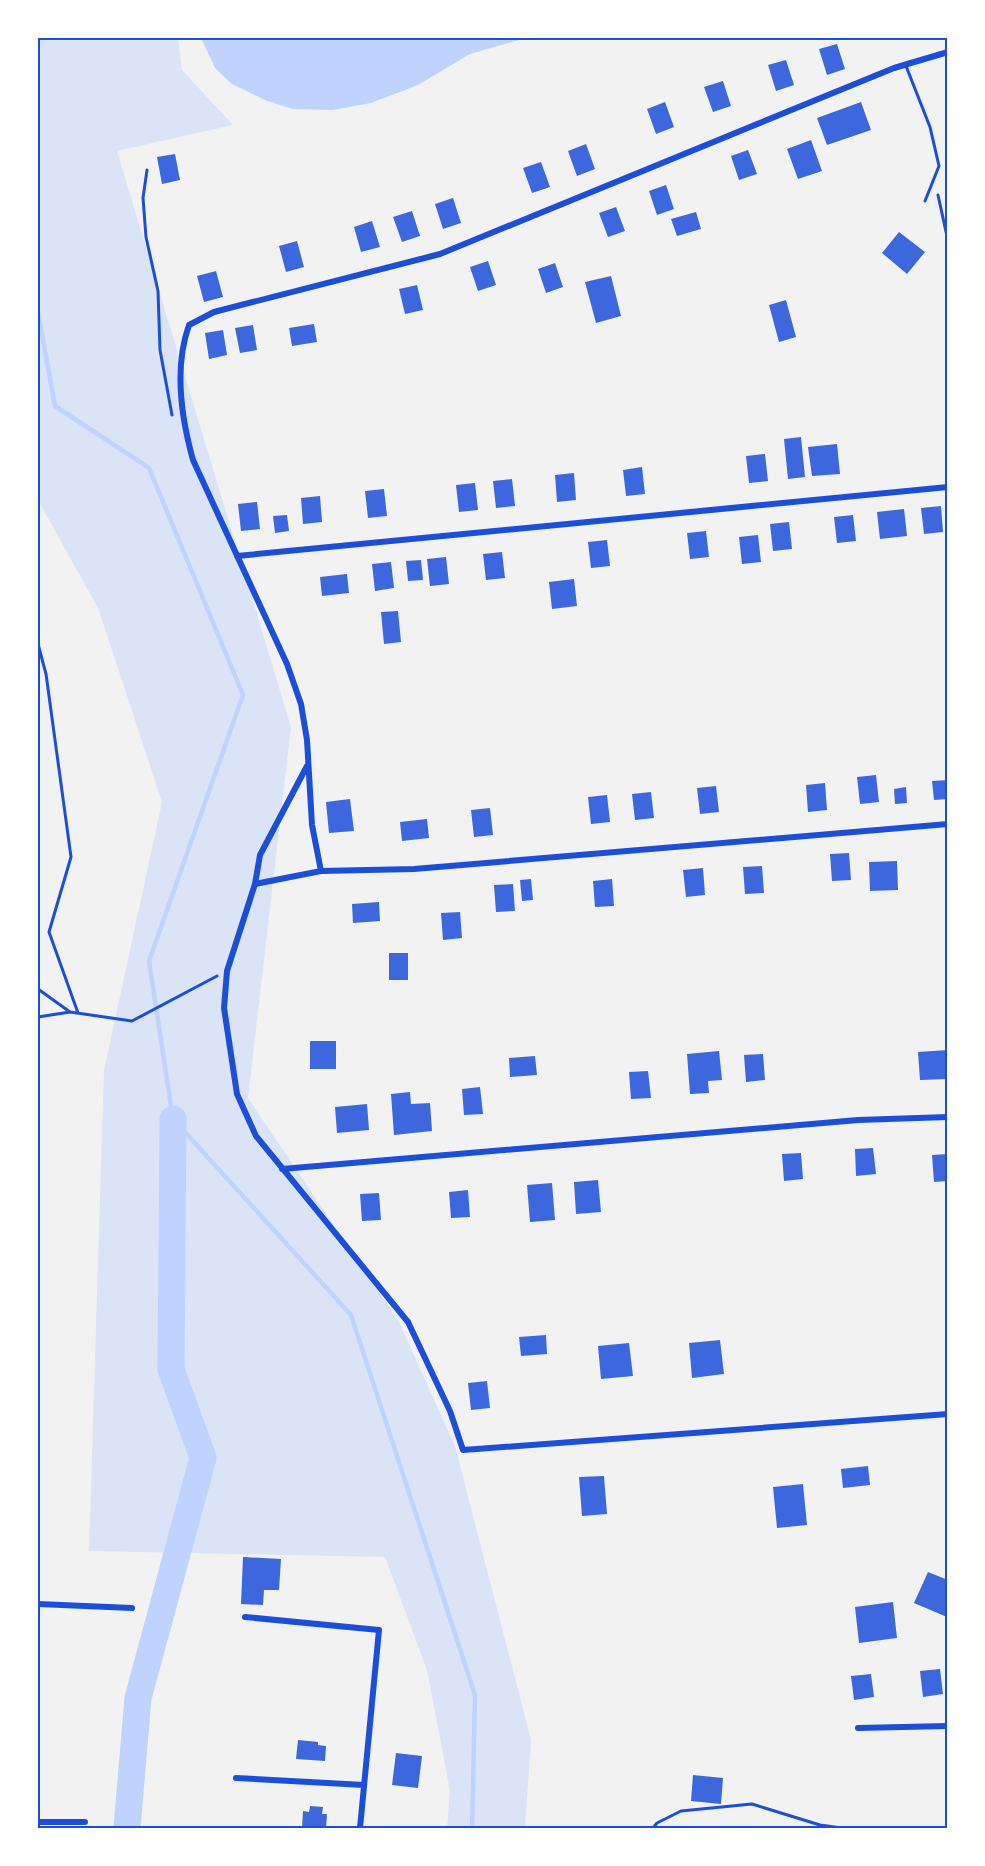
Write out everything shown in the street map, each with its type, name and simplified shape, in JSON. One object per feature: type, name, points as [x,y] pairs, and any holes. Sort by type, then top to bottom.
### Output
[{"type":"street","points":[[321,871],[312,825],[301,704],[287,664],[193,460],[185,430],[180,374],[182,343],[189,325],[214,312],[440,254],[905,64],[948,52]]},
{"type":"street","points":[[237,556],[948,487]]},
{"type":"street","points":[[307,765],[260,855],[255,884],[227,971],[224,1008],[237,1094],[256,1136],[408,1322],[450,1411],[463,1450],[948,1414]]},
{"type":"street","points":[[255,884],[321,871],[414,869],[948,824]]},
{"type":"street","points":[[282,1169],[847,1121],[948,1117]]},
{"type":"street","points":[[38,1605],[132,1608]]},
{"type":"street","points":[[245,1617],[379,1630],[360,1828]]},
{"type":"street","points":[[858,1728],[948,1726]]},
{"type":"street","points":[[236,1778],[364,1785]]},
{"type":"street","points":[[38,1822],[85,1822]]},
{"type":"lane","points":[[905,64],[930,127],[939,166],[925,201]]},
{"type":"path","points":[[147,170],[143,198],[146,237],[158,291],[160,350],[170,413],[185,430]]},
{"type":"path","points":[[933,179],[948,241]]},
{"type":"path","points":[[38,644],[46,674],[71,857],[49,932],[78,1013]]},
{"type":"path","points":[[38,1017],[70,1012],[132,1021],[227,971]]},
{"type":"path","points":[[38,989],[70,1012]]},
{"type":"path","points":[[654,1828],[657,1823],[681,1811],[752,1804],[820,1825],[842,1828]]},
{"type":"path","points":[[942,1828],[948,1827]]},
{"type":"shaded area","points":[[38,38],[178,38],[182,70],[233,125],[117,151],[291,727],[248,1098],[398,1320],[455,1446],[531,1740],[525,1828],[447,1828],[450,1791],[427,1670],[385,1557],[89,1551],[104,1070],[162,802],[98,608],[38,500]]},
{"type":"water","points":[[201,38],[526,38],[470,54],[418,85],[371,103],[333,110],[293,109],[267,101],[232,84],[215,68]]},
{"type":"building","points":[[837,44],[845,69],[827,75],[819,49]]},
{"type":"building","points":[[786,60],[794,85],[776,91],[768,65]]},
{"type":"building","points":[[723,81],[731,106],[713,112],[704,87]]},
{"type":"building","points":[[665,102],[674,127],[656,134],[647,109]]},
{"type":"building","points":[[861,102],[871,130],[827,145],[817,118]]},
{"type":"building","points":[[811,140],[822,171],[798,179],[787,149]]},
{"type":"building","points":[[586,144],[595,169],[577,176],[568,151]]},
{"type":"building","points":[[748,150],[757,174],[739,180],[731,156]]},
{"type":"building","points":[[175,154],[180,180],[162,184],[157,157]]},
{"type":"building","points":[[541,162],[550,187],[532,193],[523,168]]},
{"type":"building","points":[[666,185],[674,209],[657,215],[649,191]]},
{"type":"building","points":[[453,198],[461,223],[443,229],[435,204]]},
{"type":"building","points":[[616,207],[625,231],[608,237],[599,213]]},
{"type":"building","points":[[412,211],[420,236],[402,242],[393,217]]},
{"type":"building","points":[[696,212],[701,229],[677,236],[671,219]]},
{"type":"building","points":[[372,221],[380,247],[361,252],[354,227]]},
{"type":"building","points":[[899,232],[925,252],[907,274],[882,253]]},
{"type":"building","points":[[297,241],[304,267],[286,272],[279,246]]},
{"type":"building","points":[[488,261],[496,285],[478,291],[470,267]]},
{"type":"building","points":[[555,263],[563,287],[546,293],[538,269]]},
{"type":"building","points":[[216,271],[223,297],[204,302],[197,276]]},
{"type":"building","points":[[611,276],[621,316],[596,323],[585,282]]},
{"type":"building","points":[[417,285],[423,310],[405,314],[399,289]]},
{"type":"building","points":[[786,300],[796,337],[779,342],[769,305]]},
{"type":"building","points":[[314,324],[317,342],[292,346],[289,328]]},
{"type":"building","points":[[253,325],[257,350],[240,353],[235,328]]},
{"type":"building","points":[[223,330],[227,355],[209,359],[205,333]]},
{"type":"building","points":[[801,437],[805,477],[788,479],[784,439]]},
{"type":"building","points":[[837,444],[840,474],[812,476],[808,447]]},
{"type":"building","points":[[765,454],[768,481],[749,483],[746,456]]},
{"type":"building","points":[[642,467],[645,494],[626,496],[623,470]]},
{"type":"building","points":[[574,473],[576,500],[557,502],[555,475]]},
{"type":"building","points":[[512,479],[515,506],[496,508],[493,481]]},
{"type":"building","points":[[475,483],[478,510],[459,512],[456,485]]},
{"type":"building","points":[[384,489],[387,516],[368,518],[365,491]]},
{"type":"building","points":[[320,496],[322,522],[303,524],[301,498]]},
{"type":"building","points":[[257,502],[260,529],[241,531],[238,504]]},
{"type":"building","points":[[941,506],[943,532],[924,534],[921,508]]},
{"type":"building","points":[[904,509],[907,536],[880,539],[877,512]]},
{"type":"building","points":[[287,515],[289,531],[275,533],[273,516]]},
{"type":"building","points":[[853,515],[856,541],[837,543],[834,517]]},
{"type":"building","points":[[789,522],[792,549],[773,551],[770,524]]},
{"type":"building","points":[[706,531],[709,557],[690,559],[687,533]]},
{"type":"building","points":[[758,535],[761,562],[742,564],[739,537]]},
{"type":"building","points":[[607,540],[610,566],[591,568],[588,542]]},
{"type":"building","points":[[502,552],[505,578],[486,580],[483,554]]},
{"type":"building","points":[[446,557],[449,584],[430,586],[427,559]]},
{"type":"building","points":[[421,560],[423,580],[408,581],[406,561]]},
{"type":"building","points":[[391,562],[394,588],[375,591],[372,564]]},
{"type":"building","points":[[347,574],[349,593],[322,596],[320,577]]},
{"type":"building","points":[[574,579],[577,606],[552,609],[549,582]]},
{"type":"building","points":[[398,611],[401,642],[384,644],[381,612]]},
{"type":"building","points":[[876,775],[879,802],[860,804],[857,777]]},
{"type":"building","points":[[948,780],[948,799],[934,800],[932,781]]},
{"type":"building","points":[[825,783],[827,810],[808,812],[806,785]]},
{"type":"building","points":[[716,786],[719,812],[700,814],[697,788]]},
{"type":"building","points":[[906,787],[907,803],[895,804],[894,789]]},
{"type":"building","points":[[651,792],[654,818],[635,820],[632,794]]},
{"type":"building","points":[[607,795],[610,822],[591,824],[588,797]]},
{"type":"building","points":[[350,799],[354,831],[329,833],[326,802]]},
{"type":"building","points":[[490,808],[493,835],[474,837],[471,810]]},
{"type":"building","points":[[427,819],[429,838],[402,841],[400,822]]},
{"type":"building","points":[[849,853],[851,880],[832,881],[830,854]]},
{"type":"building","points":[[897,861],[898,890],[870,891],[869,862]]},
{"type":"building","points":[[762,866],[764,893],[745,894],[743,867]]},
{"type":"building","points":[[703,868],[705,895],[686,897],[683,870]]},
{"type":"building","points":[[531,879],[533,900],[522,901],[520,880]]},
{"type":"building","points":[[612,879],[614,906],[595,907],[593,881]]},
{"type":"building","points":[[513,884],[515,911],[496,912],[494,885]]},
{"type":"building","points":[[379,902],[380,921],[353,923],[352,904]]},
{"type":"building","points":[[460,912],[462,938],[443,940],[441,913]]},
{"type":"building","points":[[389,953],[408,953],[408,980],[389,980]]},
{"type":"building","points":[[310,1041],[336,1041],[336,1069],[310,1069]]},
{"type":"building","points":[[948,1050],[948,1079],[920,1080],[918,1052]]},
{"type":"building","points":[[719,1051],[722,1080],[708,1081],[709,1093],[690,1094],[687,1054]]},
{"type":"building","points":[[763,1054],[765,1080],[746,1082],[744,1055]]},
{"type":"building","points":[[535,1056],[537,1075],[510,1077],[509,1058]]},
{"type":"building","points":[[648,1071],[651,1098],[631,1099],[629,1072]]},
{"type":"building","points":[[480,1087],[483,1114],[464,1115],[462,1089]]},
{"type":"building","points":[[410,1092],[411,1104],[430,1103],[432,1131],[394,1135],[391,1094]]},
{"type":"building","points":[[367,1104],[369,1130],[337,1133],[335,1107]]},
{"type":"building","points":[[873,1148],[876,1174],[856,1176],[855,1149]]},
{"type":"building","points":[[801,1153],[803,1179],[784,1181],[782,1154]]},
{"type":"building","points":[[948,1154],[948,1181],[934,1182],[932,1155]]},
{"type":"building","points":[[598,1180],[601,1212],[576,1214],[574,1182]]},
{"type":"building","points":[[552,1183],[555,1220],[530,1222],[527,1185]]},
{"type":"building","points":[[468,1190],[470,1217],[451,1218],[449,1192]]},
{"type":"building","points":[[379,1193],[381,1220],[362,1221],[360,1194]]},
{"type":"building","points":[[546,1335],[547,1354],[521,1356],[519,1337]]},
{"type":"building","points":[[720,1340],[724,1374],[692,1378],[689,1343]]},
{"type":"building","points":[[629,1343],[633,1376],[601,1379],[598,1346]]},
{"type":"building","points":[[487,1381],[490,1408],[471,1410],[468,1383]]},
{"type":"building","points":[[868,1466],[870,1485],[843,1488],[841,1469]]},
{"type":"building","points":[[604,1476],[607,1514],[582,1516],[579,1477]]},
{"type":"building","points":[[803,1484],[807,1525],[777,1528],[773,1487]]},
{"type":"building","points":[[243,1557],[281,1559],[279,1590],[264,1590],[263,1605],[241,1604]]},
{"type":"building","points":[[928,1572],[948,1580],[947,1617],[914,1603]]},
{"type":"building","points":[[893,1602],[897,1638],[859,1643],[855,1607]]},
{"type":"building","points":[[940,1669],[943,1694],[923,1697],[920,1671]]},
{"type":"building","points":[[871,1674],[874,1697],[854,1700],[851,1676]]},
{"type":"building","points":[[298,1740],[318,1742],[318,1745],[326,1746],[325,1761],[296,1759]]},
{"type":"building","points":[[396,1753],[422,1756],[418,1788],[392,1785]]},
{"type":"building","points":[[693,1775],[723,1778],[721,1804],[691,1801]]},
{"type":"building","points":[[310,1806],[323,1807],[322,1814],[327,1814],[326,1828],[302,1828],[303,1811],[309,1812]]},
{"type":"waterway","points":[[38,312],[55,406],[149,468],[243,695],[149,961],[173,1119],[351,1315],[475,1695],[472,1828]]},
{"type":"waterway","points":[[127,1828],[138,1698],[203,1458],[171,1369],[173,1119]]}]
